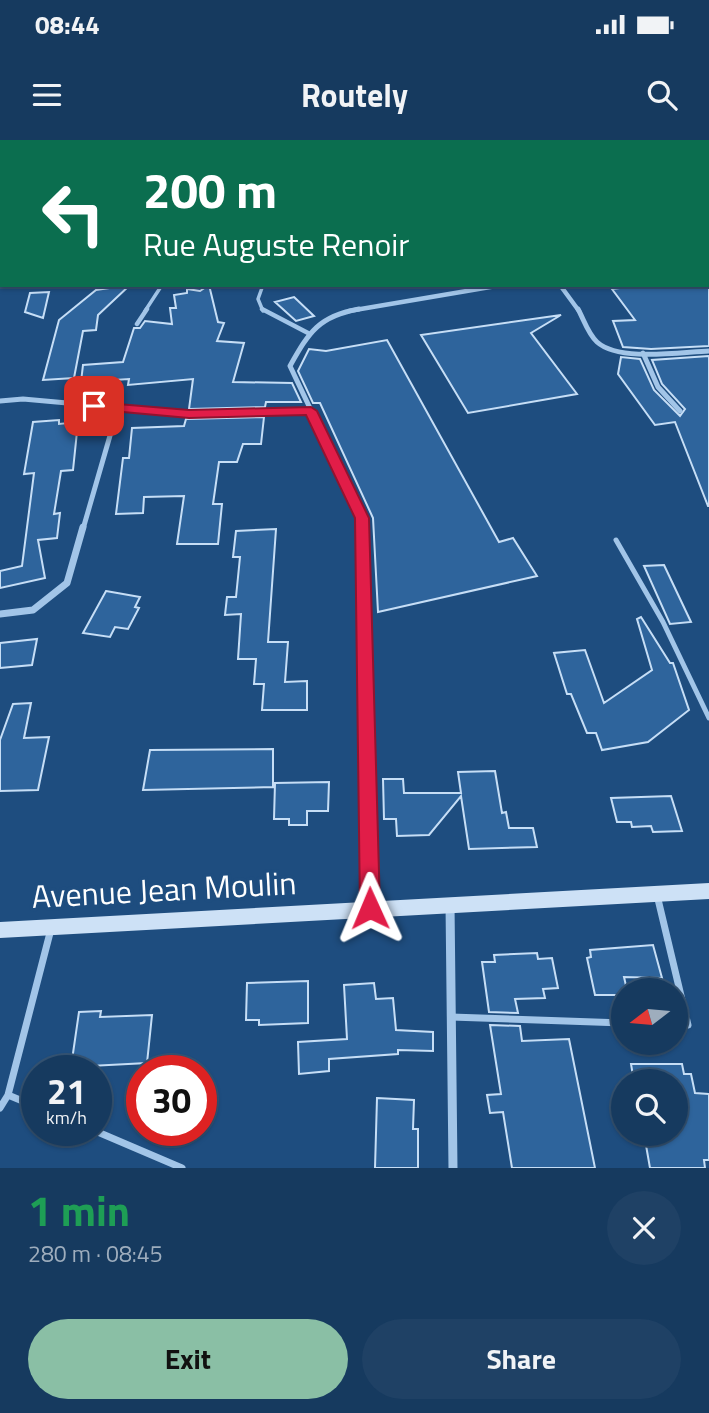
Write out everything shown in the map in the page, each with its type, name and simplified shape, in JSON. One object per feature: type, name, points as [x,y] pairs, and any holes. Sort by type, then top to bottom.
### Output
[{"type":"main road","name":"Avenue Jean Moulin","points":[[0,930],[709,891]]},
{"type":"street","points":[[370,908],[362,518],[290,366],[308,332],[336,313],[490,287]]},
{"type":"street","points":[[562,287],[573,297],[596,341],[606,349],[643,353],[709,351]]},
{"type":"street","points":[[643,353],[658,387],[680,411]]},
{"type":"street","points":[[0,401],[23,399],[189,414],[311,411]]},
{"type":"street","points":[[0,614],[33,610],[67,583],[118,408]]},
{"type":"street","points":[[450,904],[453,1168]]},
{"type":"lane","points":[[137,324],[161,287]]},
{"type":"lane","points":[[262,287],[258,299],[263,311],[308,332]]},
{"type":"lane","points":[[616,540],[663,622],[709,718]]},
{"type":"lane","points":[[656,892],[677,978]]},
{"type":"lane","points":[[0,1108],[8,1095],[52,926]]},
{"type":"lane","points":[[450,1017],[611,1023]]},
{"type":"lane","points":[[8,1095],[21,1100]]},
{"type":"lane","points":[[112,1138],[182,1168]]},
{"type":"building","points":[[128,287],[98,315],[96,330],[83,331],[74,378],[43,380],[59,320],[96,290]]},
{"type":"building","points":[[209,287],[218,322],[224,323],[217,341],[244,343],[233,382],[292,383],[301,402],[266,402],[265,407],[189,409],[193,379],[128,385],[129,379],[81,382],[83,365],[123,362],[134,328],[140,328],[145,321],[172,324],[170,308],[176,308],[174,295],[187,293],[187,289],[200,291]]},
{"type":"building","points":[[709,287],[709,346],[651,349],[623,347],[613,321],[635,320],[612,289]]},
{"type":"building","points":[[49,292],[43,318],[25,312],[30,293]]},
{"type":"building","points":[[294,297],[314,316],[296,321],[275,302]]},
{"type":"building","points":[[561,315],[531,333],[577,394],[468,413],[421,335]]},
{"type":"building","points":[[387,340],[499,542],[513,538],[537,576],[378,612],[373,518],[320,403],[313,403],[298,371],[309,349],[326,351]]},
{"type":"building","points":[[709,356],[708,506],[675,422],[655,425],[618,374],[621,357],[640,359],[654,390],[680,416],[685,409],[662,384],[652,360]]},
{"type":"building","points":[[264,417],[261,444],[243,444],[237,462],[219,462],[213,504],[222,504],[218,544],[177,544],[184,496],[144,497],[143,513],[116,514],[123,458],[129,458],[132,428],[184,426],[186,419]]},
{"type":"building","points":[[59,420],[59,424],[78,422],[73,470],[61,471],[54,514],[60,513],[57,538],[38,540],[45,578],[0,588],[0,571],[22,566],[34,473],[24,474],[33,422]]},
{"type":"building","points":[[276,529],[268,642],[288,642],[285,682],[307,681],[307,710],[262,710],[264,684],[254,684],[256,659],[238,659],[241,614],[225,615],[227,597],[236,597],[240,557],[233,557],[236,531]]},
{"type":"building","points":[[664,565],[691,622],[670,624],[644,566]]},
{"type":"building","points":[[106,591],[140,597],[135,607],[139,608],[128,629],[115,627],[110,637],[83,633]]},
{"type":"building","points":[[641,617],[670,663],[673,663],[689,710],[648,742],[602,750],[596,733],[587,733],[571,694],[567,694],[554,653],[585,650],[604,703],[652,670],[637,619]]},
{"type":"building","points":[[37,639],[32,665],[0,668],[0,643]]},
{"type":"building","points":[[31,703],[24,738],[49,737],[38,790],[0,791],[0,740],[13,704]]},
{"type":"building","points":[[273,749],[273,787],[143,790],[150,750]]},
{"type":"building","points":[[495,771],[502,813],[506,812],[509,828],[533,828],[537,847],[469,849],[461,796],[429,835],[397,836],[396,819],[384,819],[383,779],[403,779],[404,793],[461,793],[458,772]]},
{"type":"building","points":[[329,782],[328,811],[307,811],[307,825],[289,825],[289,819],[274,819],[275,783]]},
{"type":"building","points":[[671,796],[682,831],[653,832],[651,826],[632,827],[631,822],[617,822],[611,798]]},
{"type":"building","points":[[653,945],[662,978],[611,978],[611,995],[595,995],[587,958],[591,957],[590,950]]},
{"type":"building","points":[[537,953],[538,959],[552,958],[558,988],[543,989],[545,998],[515,999],[518,1013],[489,1012],[482,962],[495,962],[494,955]]},
{"type":"building","points":[[308,981],[308,1023],[259,1025],[259,1020],[246,1020],[247,983]]},
{"type":"building","points":[[374,983],[376,999],[393,998],[396,1030],[433,1032],[433,1051],[398,1050],[398,1054],[329,1059],[329,1071],[299,1074],[298,1042],[347,1039],[344,985]]},
{"type":"building","points":[[101,1011],[100,1017],[152,1015],[148,1055],[126,1055],[126,1064],[112,1065],[112,1055],[73,1055],[79,1012]]},
{"type":"building","points":[[490,1025],[520,1026],[522,1041],[569,1039],[595,1168],[512,1168],[503,1112],[490,1113],[487,1095],[501,1094]]},
{"type":"building","points":[[631,1064],[682,1064],[683,1069],[632,1069]]},
{"type":"building","points":[[688,1074],[691,1074],[695,1093],[709,1094],[709,1160],[704,1160],[705,1168],[650,1168],[646,1146],[688,1146]]},
{"type":"building","points":[[377,1098],[414,1100],[413,1129],[418,1129],[418,1168],[375,1168]]},
{"type":"route","points":[[94,406],[189,414],[311,411],[362,518],[370,908]]}]
